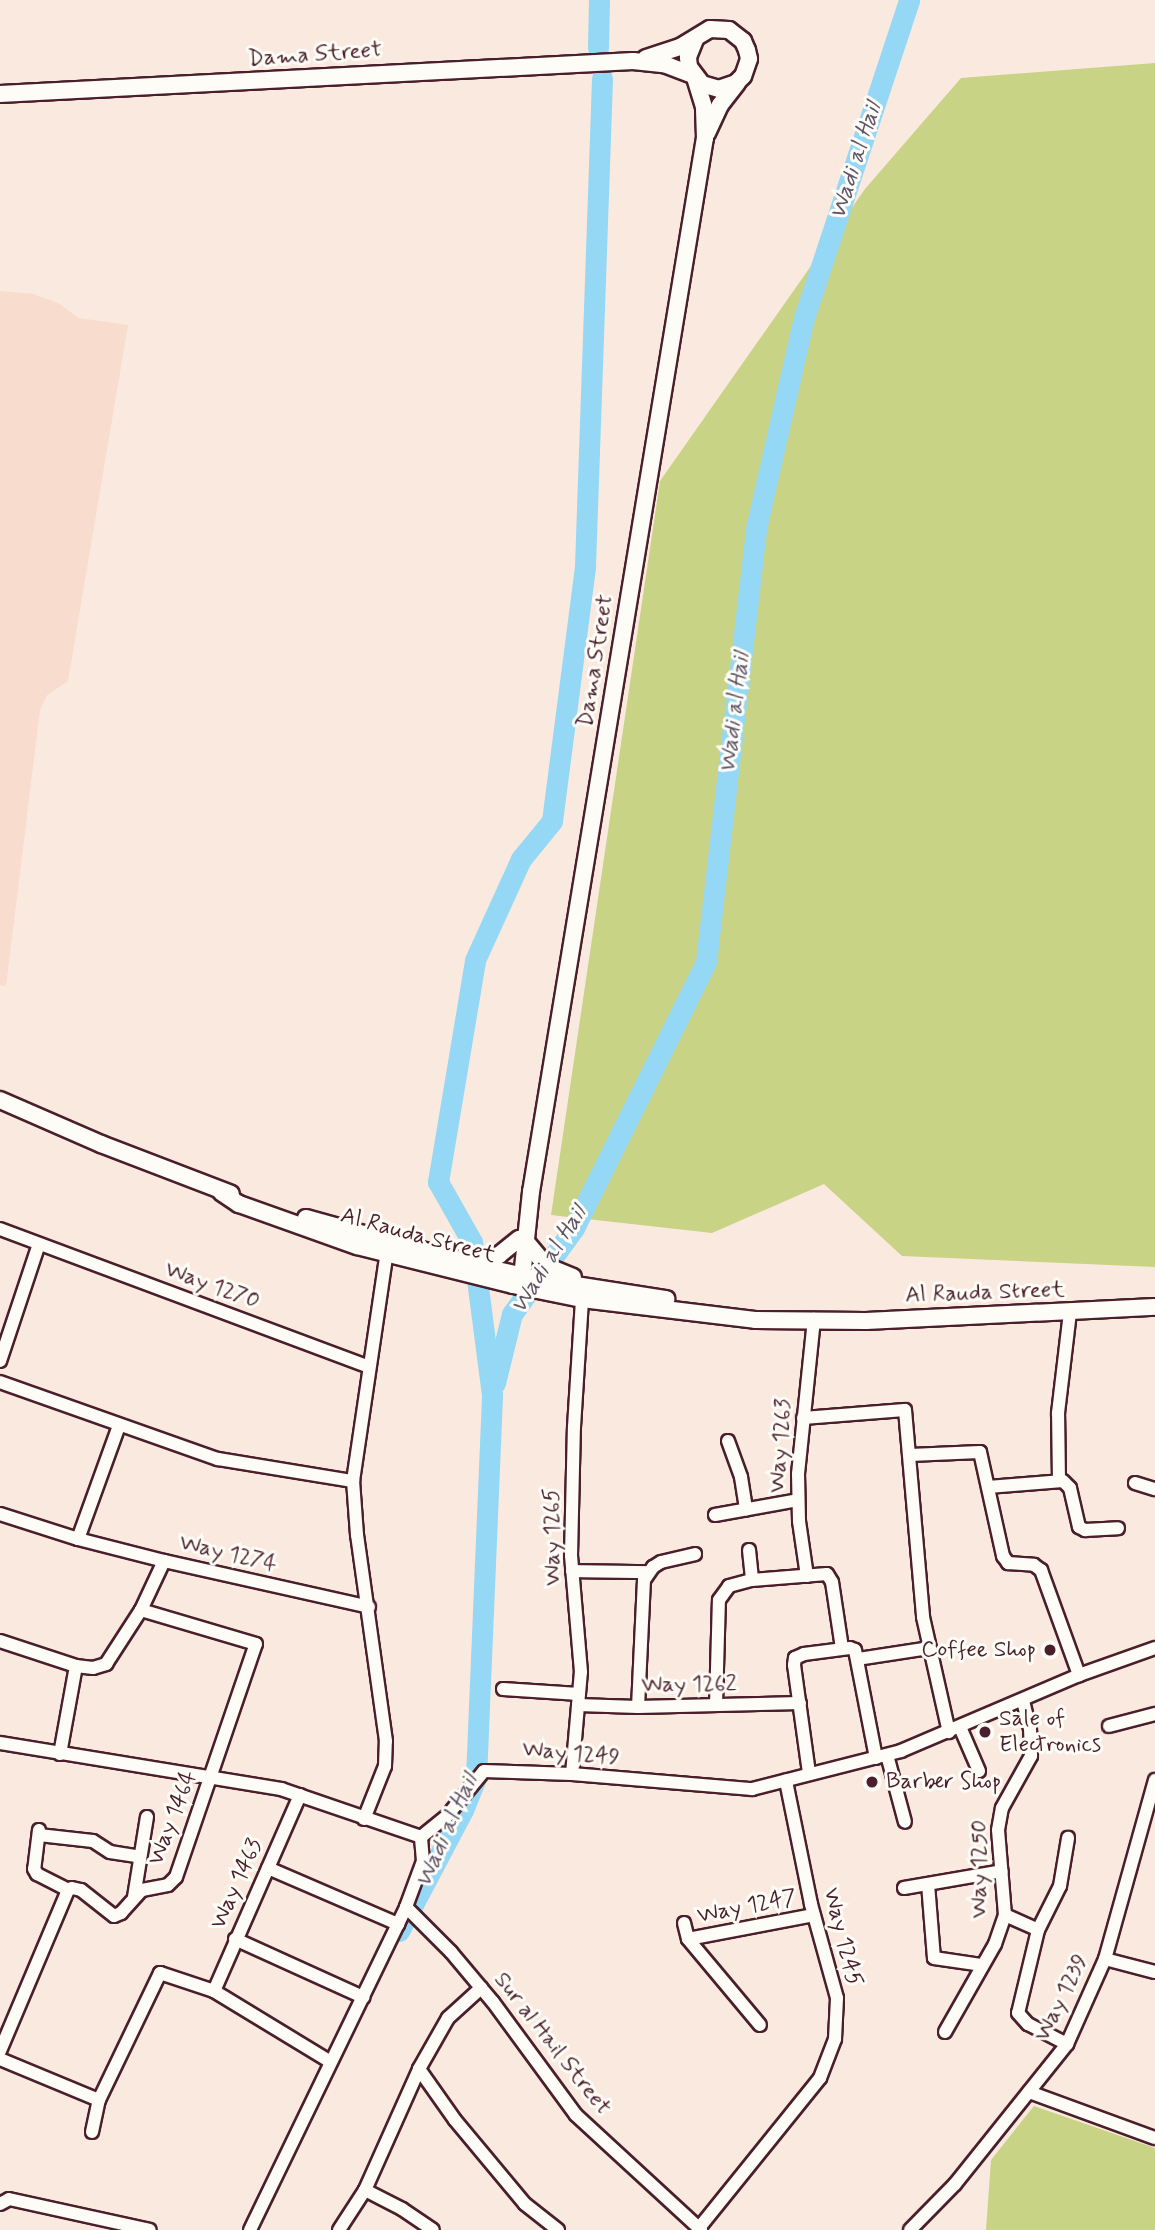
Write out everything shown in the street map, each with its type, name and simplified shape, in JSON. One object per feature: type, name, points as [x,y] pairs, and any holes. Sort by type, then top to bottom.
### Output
[{"type":"main road","points":[[710,29],[729,30],[737,34],[747,50],[747,68],[743,76],[736,83],[719,89],[702,84],[694,76],[688,57],[695,40],[710,29]]},
{"type":"main road","name":"Dama Street","points":[[634,61],[695,40]]},
{"type":"main road","name":"Dama Street","points":[[0,94],[634,61],[664,64],[694,76],[704,107],[705,138],[518,1280]]},
{"type":"main road","name":"Dama Street","points":[[705,138],[720,105],[743,76]]},
{"type":"main road","name":"Al Rauda Street","points":[[0,1100],[221,1192],[235,1202],[300,1227],[518,1280],[756,1312],[776,1318]]},
{"type":"main road","points":[[475,1265],[523,1241],[546,1266],[561,1274],[641,1289],[663,1299]]},
{"type":"main road","name":"Al Rauda Street","points":[[387,1248],[475,1265],[582,1299],[755,1320],[776,1318],[866,1321],[1155,1307]]},
{"type":"street","name":"Way 1270","points":[[0,1229],[369,1367]]},
{"type":"street","points":[[0,1361],[39,1244]]},
{"type":"street","points":[[364,1819],[385,1766],[386,1741],[357,1535],[353,1481],[387,1248]]},
{"type":"street","name":"Way 1265","points":[[572,1774],[580,1655],[572,1571],[574,1427],[582,1299]]},
{"type":"street","points":[[1059,1481],[1058,1402],[1070,1312]]},
{"type":"street","name":"Way 1263","points":[[807,1576],[799,1500],[803,1418],[814,1319]]},
{"type":"street","points":[[0,1382],[218,1459],[353,1481]]},
{"type":"street","points":[[803,1418],[905,1410],[919,1582],[929,1648],[954,1730],[979,1771]]},
{"type":"street","points":[[78,1539],[119,1426]]},
{"type":"street","points":[[728,1441],[741,1477],[746,1510]]},
{"type":"street","points":[[910,1455],[980,1452],[1003,1556],[1008,1563],[1034,1565],[1041,1570],[1079,1675]]},
{"type":"street","points":[[988,1487],[1059,1481],[1070,1488],[1079,1527],[1085,1530],[1118,1528]]},
{"type":"street","points":[[1135,1483],[1155,1489]]},
{"type":"street","points":[[715,1515],[799,1500]]},
{"type":"street","name":"Way 1274","points":[[0,1514],[78,1539],[164,1561],[369,1607]]},
{"type":"street","points":[[749,1550],[752,1580]]},
{"type":"street","points":[[572,1571],[647,1572],[662,1562],[695,1554]]},
{"type":"street","points":[[0,1641],[76,1666],[93,1668],[106,1664],[141,1610],[164,1561]]},
{"type":"street","points":[[638,1707],[642,1590],[647,1572]]},
{"type":"street","points":[[716,1705],[719,1600],[729,1586],[752,1580],[830,1576],[842,1648]]},
{"type":"street","name":"Way 1464","points":[[68,1890],[72,1888],[81,1891],[114,1916],[121,1913],[142,1890],[168,1885],[176,1877],[257,1644],[141,1610]]},
{"type":"street","points":[[809,1773],[795,1658],[842,1648],[854,1649],[881,1756],[905,1822]]},
{"type":"street","points":[[858,1659],[929,1648]]},
{"type":"street","name":"Way 1249","points":[[421,1837],[447,1816],[484,1771],[572,1774],[752,1789],[881,1756],[954,1730],[1079,1675],[1155,1648]]},
{"type":"street","points":[[60,1754],[76,1666]]},
{"type":"street","name":"Way 1262","points":[[503,1689],[638,1707],[800,1703]]},
{"type":"street","name":"Way 1250","points":[[945,2032],[995,1944],[1005,1915],[998,1830],[1002,1808],[1031,1756],[1030,1729],[1023,1700]]},
{"type":"street","points":[[1109,1726],[1155,1714]]},
{"type":"street","points":[[0,1743],[281,1789],[421,1837],[423,1861],[406,1907],[329,2061],[250,2230]]},
{"type":"street","name":"Way 1239","points":[[911,2230],[955,2184],[1067,2044],[1105,1959],[1155,1780]]},
{"type":"street","name":"Way 1245","points":[[700,2229],[820,2078],[829,2060],[838,2018],[837,1998],[814,1915],[786,1781]]},
{"type":"street","name":"Way 1463","points":[[214,1991],[300,1796]]},
{"type":"street","points":[[134,1897],[147,1817]]},
{"type":"street","points":[[0,2050],[68,1890],[37,1874],[34,1869],[39,1832],[93,1841],[110,1852],[140,1857]]},
{"type":"street","points":[[1067,2044],[1028,2024],[1018,2013],[1038,1930],[1060,1886],[1068,1838]]},
{"type":"street","points":[[268,1868],[398,1924]]},
{"type":"street","points":[[904,1888],[1002,1871]]},
{"type":"street","points":[[928,1884],[934,1958],[982,1965]]},
{"type":"street","name":"Sur al Hail Street","points":[[406,1907],[451,1952],[481,1988],[576,2115],[700,2229]]},
{"type":"street","name":"Way 1247","points":[[688,1939],[814,1915]]},
{"type":"street","points":[[1005,1915],[1038,1930]]},
{"type":"street","name":"Way 1247","points":[[684,1923],[688,1939],[760,2025]]},
{"type":"street","points":[[235,1940],[363,1997]]},
{"type":"street","points":[[1105,1959],[1155,1972]]},
{"type":"street","points":[[92,2132],[99,2100],[160,1973],[214,1991],[329,2061]]},
{"type":"street","points":[[339,2230],[365,2190],[419,2069],[448,2018],[481,1988]]},
{"type":"street","points":[[0,2059],[99,2100]]},
{"type":"street","points":[[419,2069],[455,2120],[525,2204],[558,2230]]},
{"type":"street","points":[[1029,2092],[1155,2138]]},
{"type":"street","points":[[365,2190],[402,2209],[433,2230]]},
{"type":"street","points":[[0,2204],[9,2199],[150,2230]]},
{"type":"shaded area","points":[[0,291],[33,294],[58,303],[79,318],[128,325],[68,681],[47,695],[40,710],[6,986],[0,985]]},
{"type":"green space","points":[[1155,63],[1155,1267],[902,1256],[824,1184],[712,1233],[551,1215],[660,481],[865,189],[961,78]]},
{"type":"green space","points":[[1034,2106],[1155,2148],[1155,2230],[986,2230],[991,2160]]},
{"type":"waterway","name":"Wadi al Hail","points":[[598,48],[599,0]]},
{"type":"waterway","name":"Wadi al Hail","points":[[495,1383],[512,1314],[574,1228],[706,962],[757,524],[803,321],[909,0]]},
{"type":"waterway","name":"Wadi al Hail","points":[[399,1931],[463,1810],[476,1778],[492,1395],[472,1242],[438,1182],[475,960],[521,859],[552,821],[585,566],[602,78]]},
{"type":"place","name":"Coffee Shop","points":[[1050,1650]]},
{"type":"place","name":"Sale of Electronics","points":[[985,1732]]},
{"type":"place","name":"Barber Shop","points":[[872,1782]]}]
